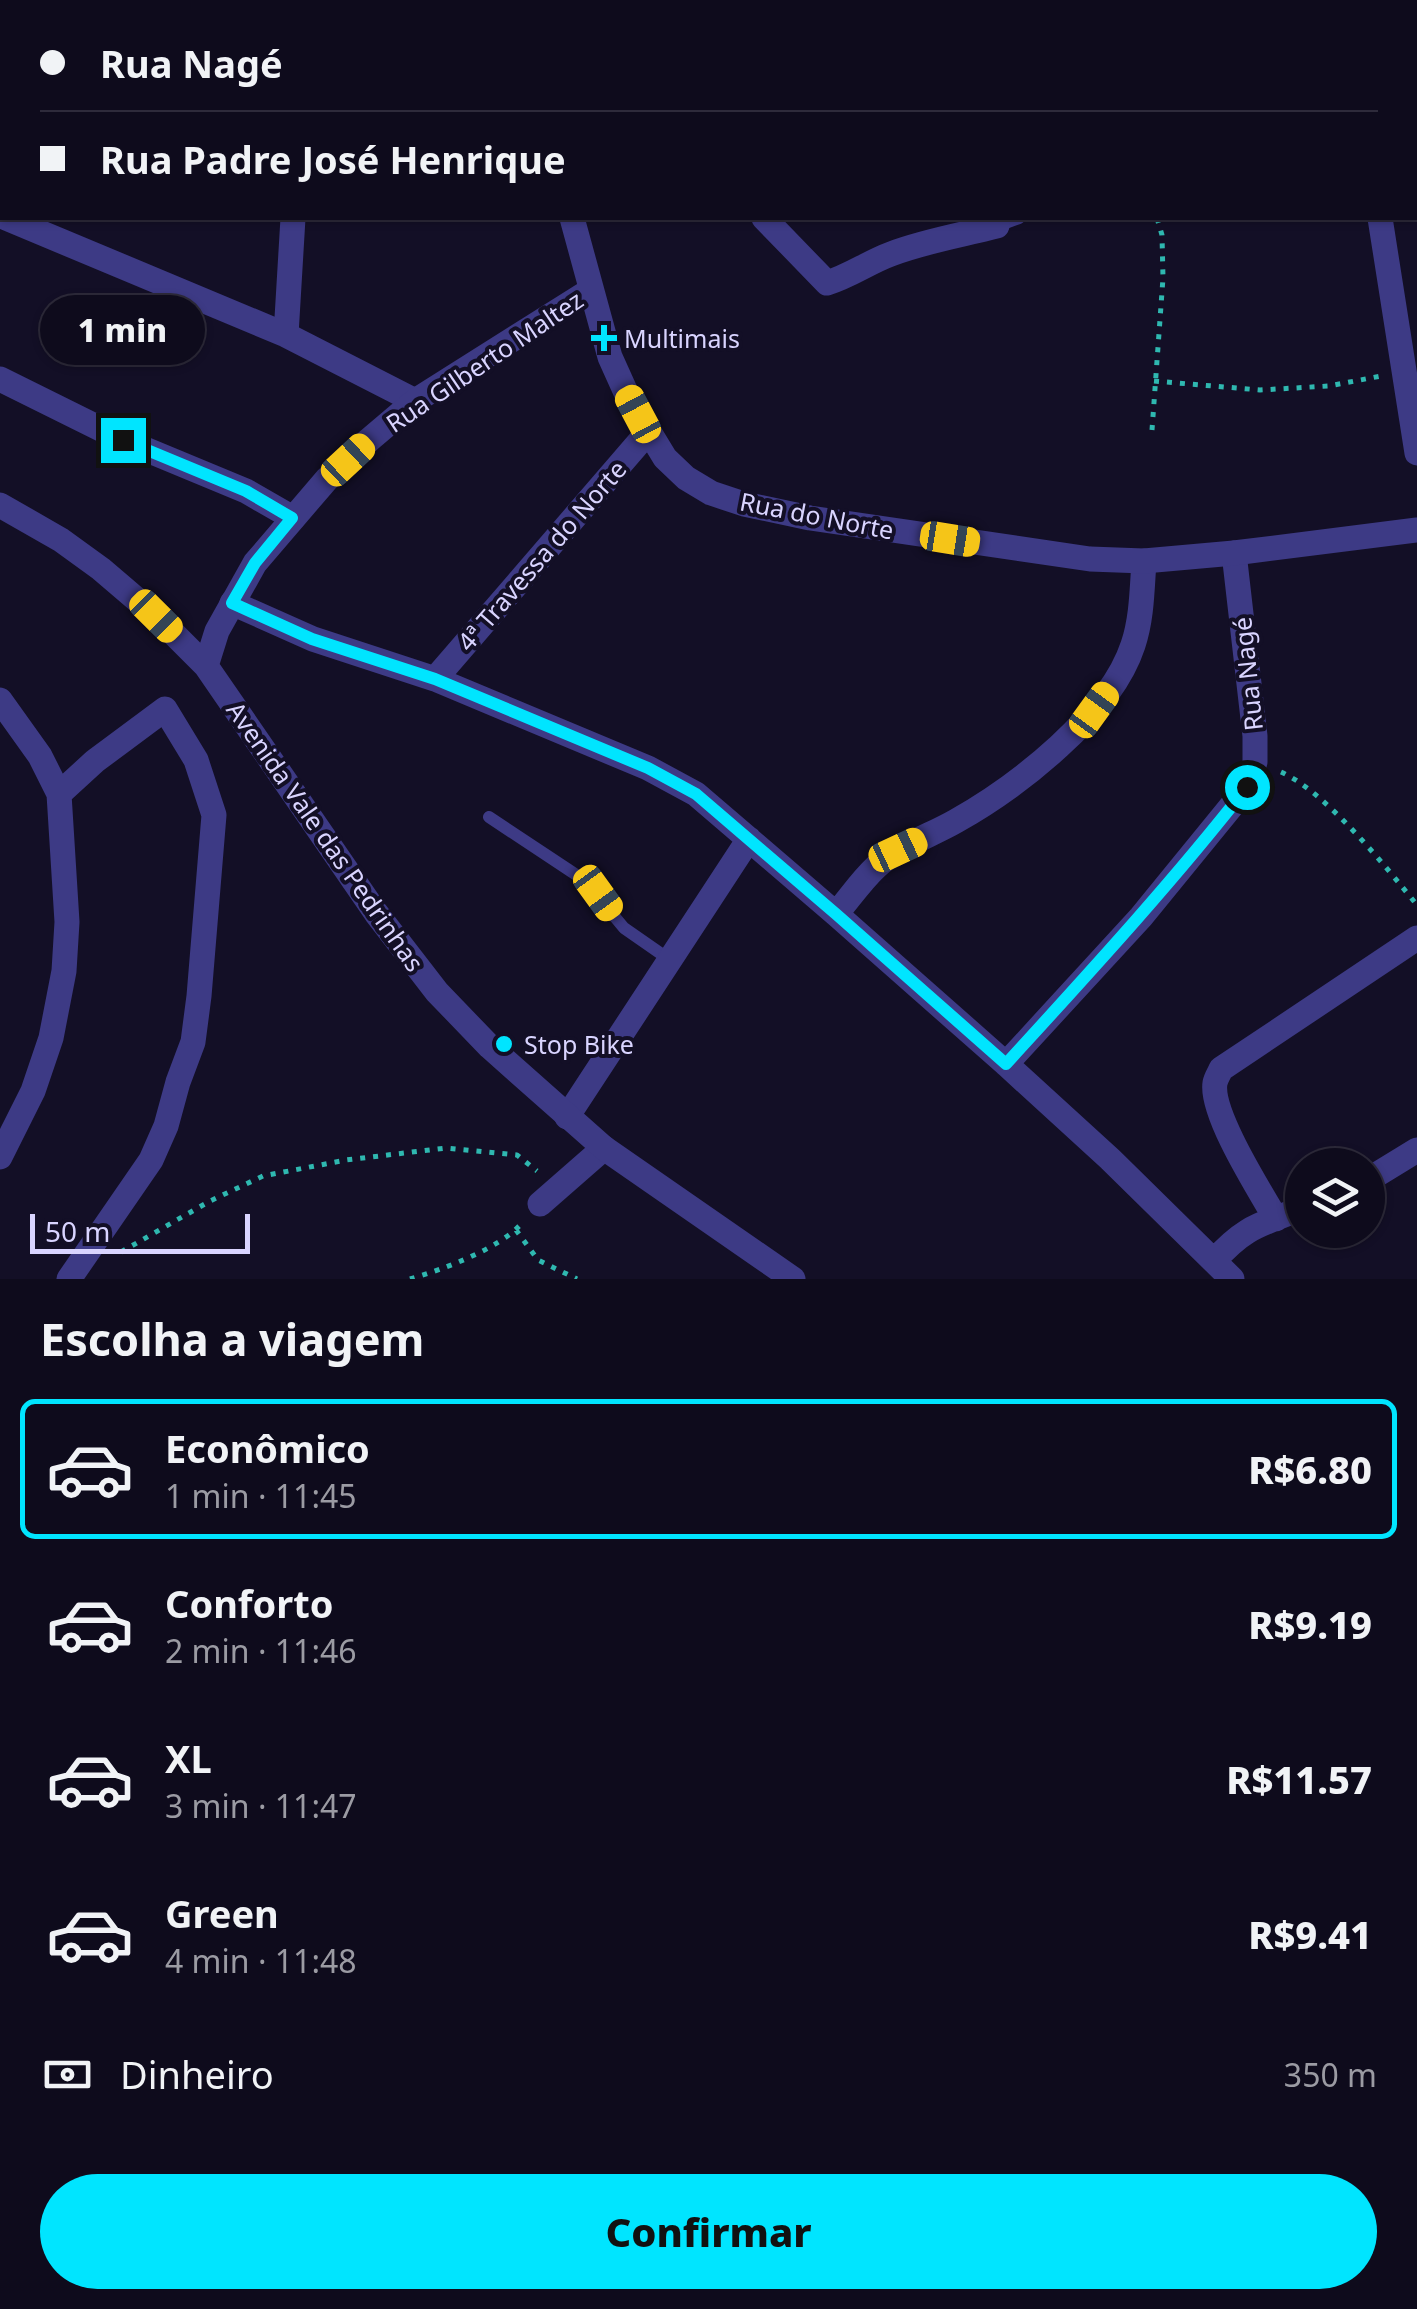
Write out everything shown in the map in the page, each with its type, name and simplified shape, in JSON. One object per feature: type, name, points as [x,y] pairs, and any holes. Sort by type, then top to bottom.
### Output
[{"type":"street","points":[[13,220],[286,335],[415,401]]},
{"type":"street","points":[[286,335],[293,220]]},
{"type":"street","name":"Rua do Norte","points":[[574,220],[610,357],[648,432],[666,458],[686,478],[711,492],[744,504],[810,518],[1090,559],[1144,561],[1417,530]]},
{"type":"street","points":[[766,220],[827,284],[894,252],[1008,222]]},
{"type":"street","points":[[1380,220],[1417,453]]},
{"type":"street","name":"Rua Gilberto Maltez","points":[[232,603],[255,563],[292,518],[369,440],[415,401],[591,290]]},
{"type":"street","points":[[0,379],[123,440],[246,491],[292,518]]},
{"type":"street","name":"4ª Travessa do Norte","points":[[435,679],[648,432]]},
{"type":"street","name":"Avenida Vale das Pedrinhas","points":[[0,505],[12,520],[61,540],[101,569],[206,666],[376,913],[437,992],[490,1047],[567,1117],[599,1152],[793,1279]]},
{"type":"street","name":"Rua Nagé","points":[[1006,1064],[1140,918],[1247,787],[1256,762],[1234,553]]},
{"type":"street","points":[[836,914],[876,867],[898,850],[959,820],[1016,782],[1094,710],[1118,677],[1132,646],[1140,614],[1144,561]]},
{"type":"street","points":[[206,666],[232,603],[312,639],[435,679],[648,768],[696,794],[836,914],[1110,1159],[1223,1270],[1237,1236],[1285,1215]]},
{"type":"street","points":[[0,700],[40,756],[59,794],[68,922],[64,971],[50,1038],[33,1091],[0,1157]]},
{"type":"street","points":[[59,794],[95,761],[166,709],[196,760],[214,815],[193,1042],[151,1160],[69,1279]]},
{"type":"street","points":[[567,1117],[750,840]]},
{"type":"street","points":[[1276,1218],[1222,1116],[1215,1084],[1221,1069],[1417,938]]},
{"type":"street","points":[[1385,1170],[1417,1150]]},
{"type":"street","points":[[556,1190],[599,1152]]},
{"type":"lane","points":[[489,817],[584,880],[624,928],[670,960]]},
{"type":"path","points":[[1152,430],[1163,278],[1158,220]]},
{"type":"path","points":[[1154,381],[1260,390],[1329,386],[1404,372]]},
{"type":"path","points":[[1256,762],[1286,774],[1310,790],[1417,906]]},
{"type":"path","points":[[108,1260],[210,1201],[263,1176],[346,1160],[446,1148],[518,1154],[556,1190]]},
{"type":"path","points":[[410,1279],[480,1252],[516,1230],[538,1260],[576,1279]]},
{"type":"path","points":[[438,1279],[440,1270]]},
{"type":"place","name":"Multimais","points":[[604,338]]},
{"type":"place","name":"Stop Bike","points":[[504,1044]]},
{"type":"route","points":[[123,440],[246,491],[292,518],[255,563],[232,603],[312,639],[435,679],[648,768],[696,794],[1006,1064],[1140,918],[1247,787]]}]
